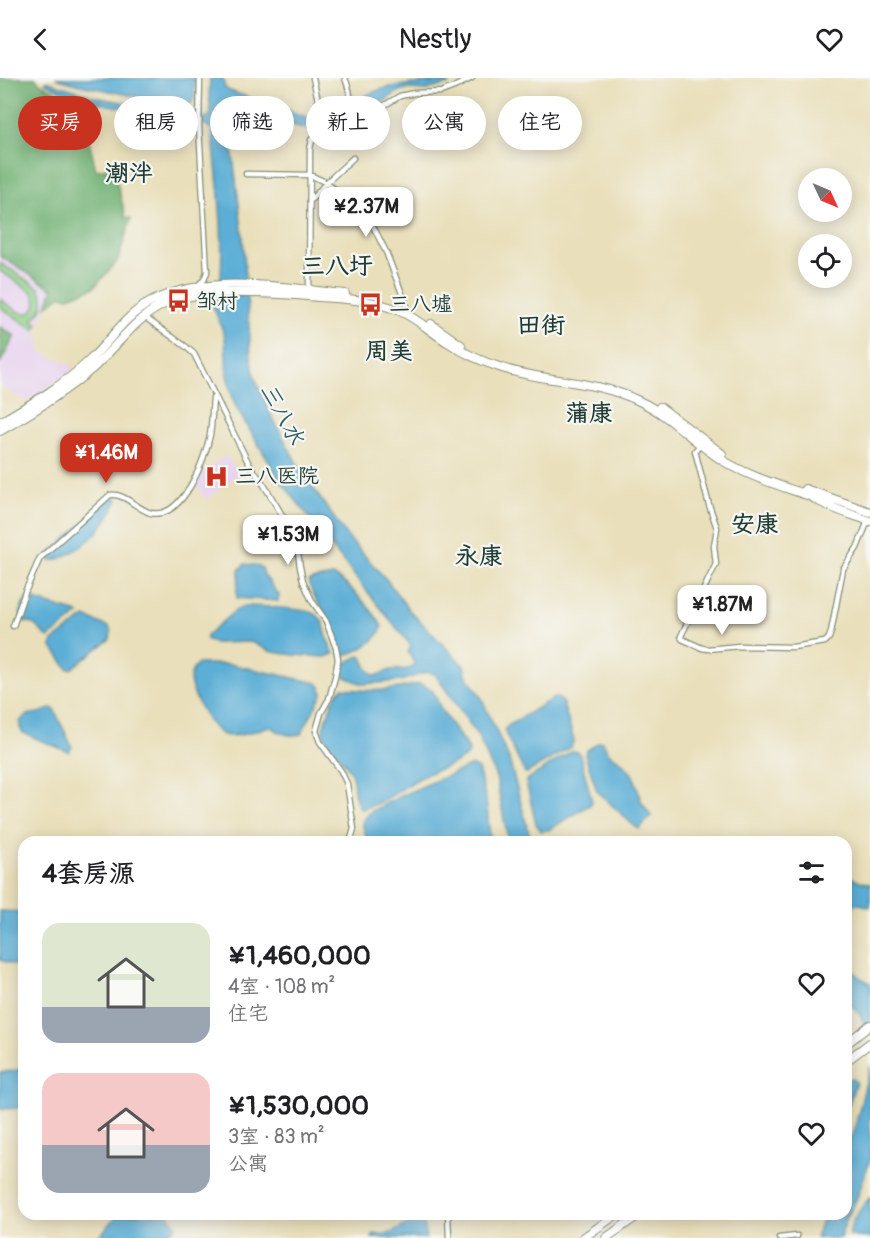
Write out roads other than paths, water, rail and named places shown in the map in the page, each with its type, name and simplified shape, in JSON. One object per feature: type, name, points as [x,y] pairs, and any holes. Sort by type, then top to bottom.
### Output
[{"type":"highway","points":[[852,1039],[870,1025]]},
{"type":"highway","points":[[852,1056],[870,1042]]},
{"type":"highway","points":[[583,1238],[608,1220]]},
{"type":"highway","points":[[606,1238],[632,1220]]},
{"type":"main road","points":[[0,422],[67,380],[143,306],[178,290],[195,287],[207,290]]},
{"type":"main road","points":[[256,288],[378,304],[395,309],[458,349],[482,361],[521,373],[603,388],[639,401],[666,418],[719,458],[744,472],[829,506],[870,518]]},
{"type":"main road","points":[[0,431],[72,386],[95,366],[143,316],[159,306],[207,290],[256,288],[309,290],[369,297],[390,302],[408,309],[460,345],[484,356],[522,368],[604,383],[641,396],[669,413],[732,460],[870,518]]},
{"type":"street","points":[[195,287],[204,280],[207,272],[200,78]]},
{"type":"street","points":[[313,78],[317,96]]},
{"type":"street","points":[[345,78],[350,96]]},
{"type":"street","points":[[390,102],[409,94],[448,90],[472,78]]},
{"type":"street","points":[[309,290],[310,150]]},
{"type":"street","points":[[310,201],[352,158]]},
{"type":"street","points":[[246,174],[310,175],[349,199],[370,220],[386,252],[408,309]]},
{"type":"street","points":[[366,216],[395,193]]},
{"type":"street","points":[[143,316],[190,350],[197,359],[249,464],[294,535],[303,581],[312,601],[326,621],[336,648],[338,659],[335,677],[316,731],[320,742],[341,771],[347,784],[354,829],[352,836]]},
{"type":"street","points":[[13,626],[40,558],[110,495],[117,494],[144,510],[154,513],[166,512],[173,508],[196,475],[206,450],[213,395]]},
{"type":"street","points":[[700,445],[695,451],[717,528],[714,546],[716,564],[681,636],[682,639],[702,648],[708,650],[739,646],[793,648],[825,642],[831,632],[843,569],[857,548],[870,518]]},
{"type":"street","points":[[448,1220],[449,1238]]},
{"type":"street","points":[[779,1238],[797,1236]]},
{"type":"water","points":[[55,78],[195,78],[194,96],[135,96]]},
{"type":"water","points":[[210,78],[223,78],[225,88],[245,96],[210,96],[210,105],[209,95]]},
{"type":"water","points":[[46,81],[92,96],[74,96],[45,83]]},
{"type":"water","points":[[448,81],[449,84],[427,90],[401,90],[390,97],[366,96],[402,85]]},
{"type":"water","points":[[102,98],[114,101],[114,106],[102,103]]},
{"type":"water","points":[[294,113],[306,117],[306,129],[294,126]]},
{"type":"water","points":[[198,116],[206,118],[210,116],[210,128],[198,121]]},
{"type":"water","points":[[214,150],[232,150],[243,238],[251,357],[255,378],[269,411],[300,469],[346,535],[386,579],[409,610],[464,666],[467,677],[480,695],[509,759],[530,836],[507,836],[496,777],[478,736],[435,674],[427,672],[400,681],[363,684],[345,677],[342,665],[359,656],[362,657],[368,670],[376,676],[391,670],[410,668],[415,664],[408,652],[411,647],[280,480],[233,400],[227,375],[225,336],[211,301],[219,298],[222,256]]},
{"type":"water","points":[[113,496],[118,500],[103,525],[91,539],[58,559],[51,560],[46,557]]},
{"type":"water","points":[[245,564],[262,568],[264,575],[279,595],[278,601],[237,598],[239,570]]},
{"type":"water","points":[[333,576],[360,598],[382,626],[376,637],[366,646],[341,656],[331,624],[308,582]]},
{"type":"water","points":[[28,598],[79,614],[48,638],[35,625],[23,620],[22,607]]},
{"type":"water","points":[[243,606],[294,609],[317,615],[323,623],[334,654],[325,657],[294,655],[272,652],[251,642],[214,643],[207,640],[206,636]]},
{"type":"water","points":[[85,617],[109,627],[110,639],[68,669],[51,646],[53,641]]},
{"type":"water","points":[[198,664],[229,664],[317,683],[321,687],[322,694],[301,734],[286,734],[267,727],[242,735],[224,735],[213,727],[202,711],[191,686],[190,677]]},
{"type":"water","points":[[419,684],[433,691],[442,711],[469,750],[468,755],[425,775],[386,799],[361,809],[356,801],[351,773],[324,735],[324,725],[334,698],[343,688],[366,691],[396,689]]},
{"type":"water","points":[[555,697],[562,701],[574,740],[571,747],[525,773],[505,729]]},
{"type":"water","points":[[54,709],[72,747],[69,752],[23,733],[20,728],[20,722],[25,716]]},
{"type":"water","points":[[599,742],[603,742],[609,754],[621,761],[635,780],[641,801],[651,816],[639,829],[597,791],[585,755],[586,751]]},
{"type":"water","points":[[572,751],[580,755],[591,804],[549,830],[541,831],[536,824],[526,782]]},
{"type":"water","points":[[472,765],[478,769],[486,800],[490,836],[366,836],[362,822],[371,811]]},
{"type":"water","points":[[852,878],[870,884],[870,907],[860,904],[852,905]]},
{"type":"water","points":[[0,911],[18,912],[18,966],[0,960]]},
{"type":"water","points":[[852,970],[870,983],[870,1036],[860,1015],[852,1006]]},
{"type":"water","points":[[870,1066],[870,1160],[852,1208],[852,1135]]},
{"type":"water","points":[[18,1070],[18,1108],[0,1109],[0,1072]]},
{"type":"water","points":[[852,1079],[856,1082],[852,1094]]},
{"type":"water","points":[[870,1197],[870,1238],[850,1236],[853,1220]]},
{"type":"water","points":[[114,1220],[172,1220],[176,1225],[175,1228],[158,1238],[93,1238],[101,1234]]},
{"type":"water","points":[[414,1220],[424,1225],[426,1238],[372,1238],[374,1234],[390,1233]]},
{"type":"water","points":[[822,1220],[846,1220],[840,1238],[816,1238]]},
{"type":"place","name":"邹村","points":[[178,301]]},
{"type":"place","name":"三八墟","points":[[371,304]]},
{"type":"place","name":"三八医院","points":[[217,476]]},
{"type":"district","name":"潮泮","points":[[129,173]]},
{"type":"district","name":"三八圩","points":[[337,266]]},
{"type":"district","name":"田街","points":[[541,325]]},
{"type":"district","name":"周美","points":[[389,351]]},
{"type":"district","name":"蒲康","points":[[589,413]]},
{"type":"district","name":"安康","points":[[755,524]]},
{"type":"district","name":"永康","points":[[479,556]]},
{"type":"water label","name":"三八水","points":[[282,414]]}]
